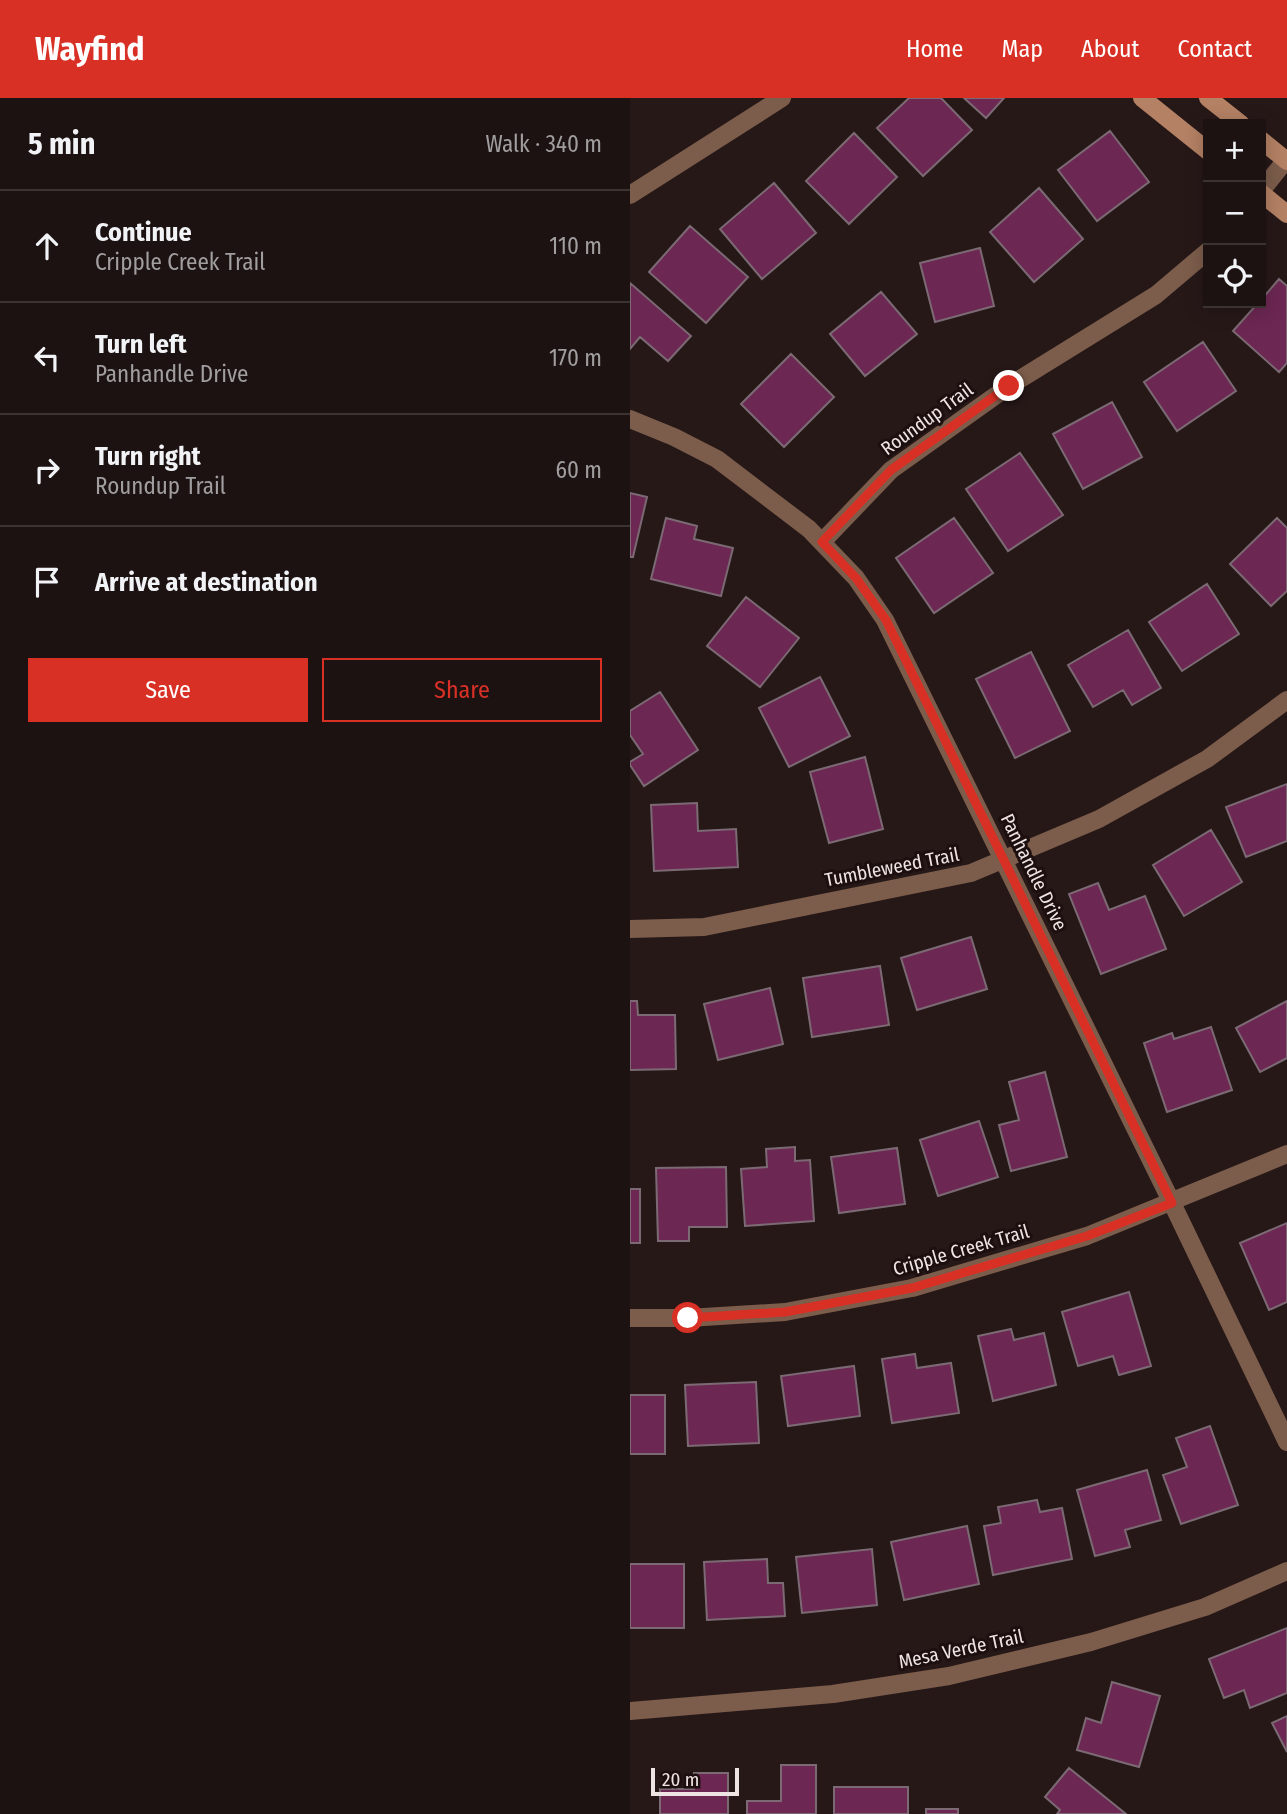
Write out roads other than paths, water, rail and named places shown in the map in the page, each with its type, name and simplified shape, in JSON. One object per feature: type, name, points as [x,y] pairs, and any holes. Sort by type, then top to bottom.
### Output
[{"type":"main road","points":[[1142,98],[1203,147]]},
{"type":"main road","points":[[1208,98],[1235,119]]},
{"type":"main road","points":[[1266,144],[1287,160]]},
{"type":"main road","points":[[1266,196],[1287,214]]},
{"type":"street","points":[[630,195],[782,98]]},
{"type":"street","points":[[1266,186],[1287,160]]},
{"type":"street","name":"Roundup Trail","points":[[822,542],[891,470],[1009,386],[1156,295],[1203,255]]},
{"type":"street","name":"Panhandle Drive","points":[[630,419],[717,458],[809,529],[856,578],[886,620],[1287,1442]]},
{"type":"street","name":"Tumbleweed Trail","points":[[630,929],[704,927],[971,873],[1099,819],[1207,760],[1287,700]]},
{"type":"street","name":"Cripple Creek Trail","points":[[630,1318],[688,1318],[785,1312],[912,1288],[1087,1236],[1287,1154]]},
{"type":"street","name":"Mesa Verde Trail","points":[[630,1711],[834,1694],[949,1676],[1091,1642],[1205,1607],[1287,1571]]}]
